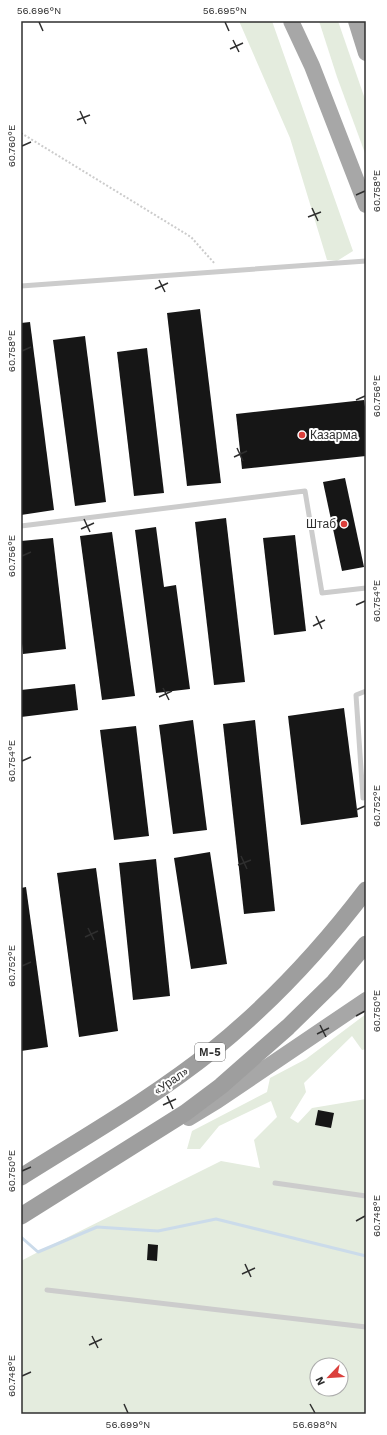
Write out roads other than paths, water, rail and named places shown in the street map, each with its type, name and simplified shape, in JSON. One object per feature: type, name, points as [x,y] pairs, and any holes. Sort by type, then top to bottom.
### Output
[{"type":"highway","name":"«Урал»","points":[[21,1178],[146,1098],[212,1050],[260,1008],[298,970],[344,919],[366,890]]},
{"type":"highway","name":"М-5","points":[[21,1216],[185,1113],[221,1086],[288,1027],[334,982],[366,944]]},
{"type":"main road","points":[[291,21],[315,73],[366,205]]},
{"type":"main road","points":[[356,21],[366,53]]},
{"type":"main road","points":[[130,1147],[172,1128],[217,1101],[366,1000]]},
{"type":"lane","points":[[21,286],[366,260]]},
{"type":"lane","points":[[21,526],[305,491],[322,593],[366,588]]},
{"type":"lane","points":[[363,798],[356,695],[366,691]]},
{"type":"lane","points":[[275,1183],[366,1196]]},
{"type":"lane","points":[[47,1290],[366,1327]]},
{"type":"waterway","points":[[21,1237],[38,1252],[97,1227],[158,1231],[216,1219],[366,1256]]},
{"type":"place","name":"Казарма","points":[[302,435]]},
{"type":"place","name":"Штаб","points":[[344,524]]}]
